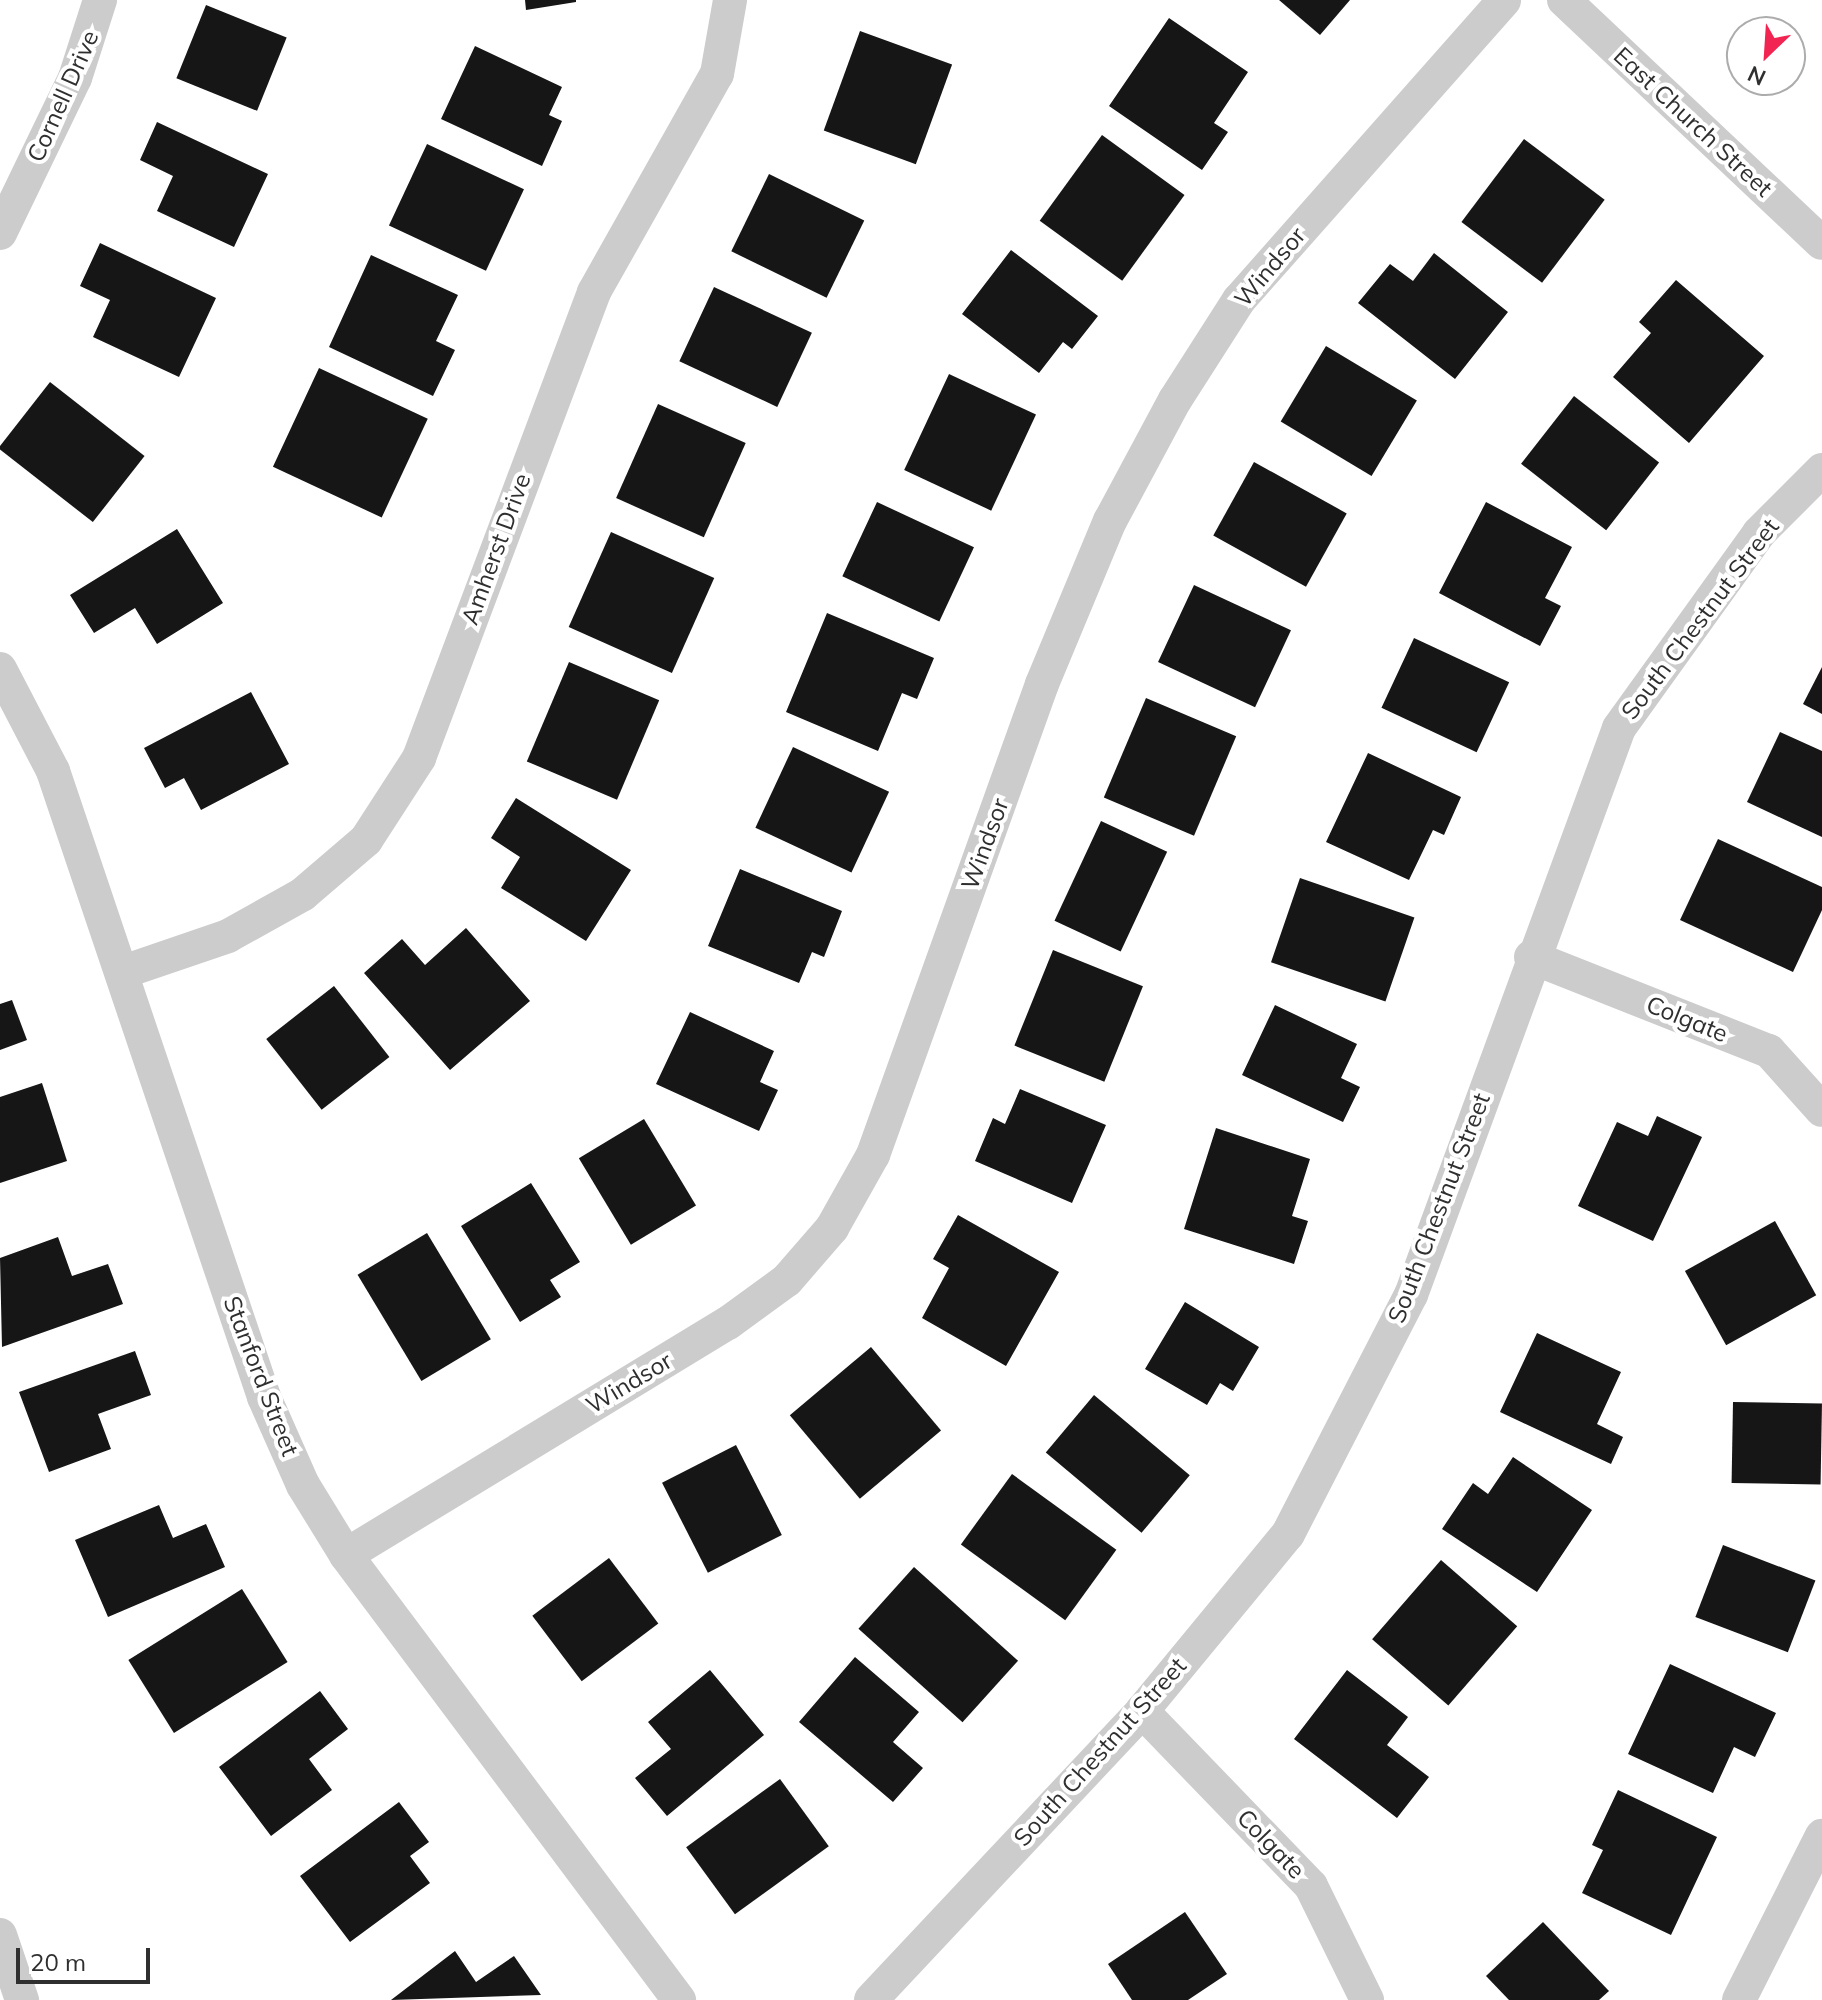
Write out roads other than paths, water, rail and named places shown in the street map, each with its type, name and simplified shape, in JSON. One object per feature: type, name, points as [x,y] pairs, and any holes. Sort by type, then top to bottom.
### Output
[{"type":"street","name":"Cornell Drive","points":[[0,233],[75,78],[100,0]]},
{"type":"street","name":"Amherst Drive","points":[[123,972],[228,936],[303,894],[366,840],[419,758],[594,292],[717,74],[730,0]]},
{"type":"street","name":"Windsor","points":[[346,1555],[728,1323],[787,1280],[832,1228],[873,1155],[1048,670],[1110,521],[1168,414],[1239,300],[1504,0]]},
{"type":"street","name":"East Church Street","points":[[1564,0],[1822,243]]},
{"type":"street","name":"South Chestnut Street","points":[[871,2000],[1142,1711],[1288,1534],[1411,1295],[1531,957],[1619,728],[1759,533],[1822,470]]},
{"type":"street","name":"Stanford Street","points":[[0,669],[53,771],[264,1397],[346,1555],[679,2000]]},
{"type":"street","name":"Colgate","points":[[1531,957],[1769,1051],[1822,1110]]},
{"type":"street","name":"Colgate","points":[[1142,1711],[1311,1886],[1367,2000]]},
{"type":"street","points":[[1739,2000],[1822,1836]]},
{"type":"street","points":[[0,1935],[22,2000]]}]
